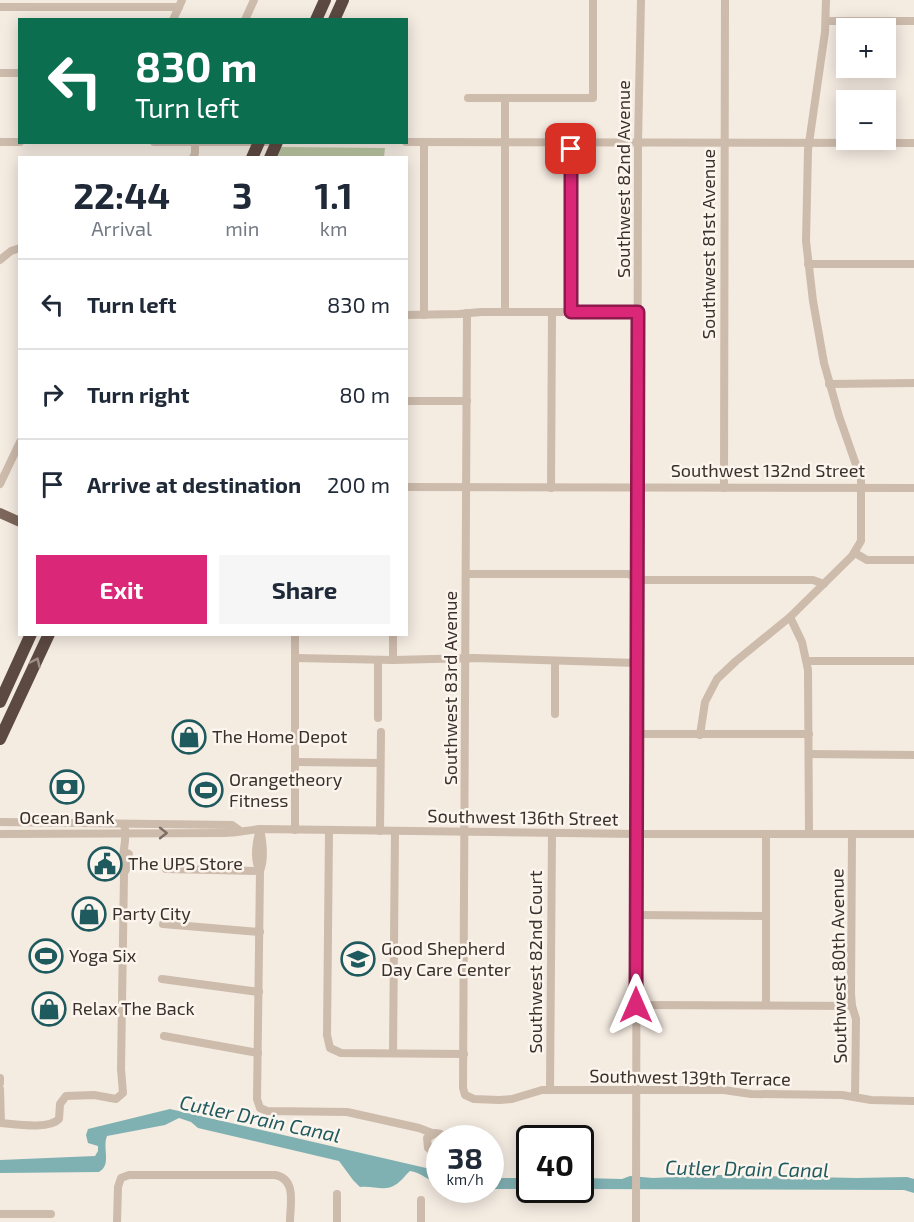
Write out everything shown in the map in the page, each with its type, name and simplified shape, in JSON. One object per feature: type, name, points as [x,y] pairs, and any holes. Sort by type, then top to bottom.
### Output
[{"type":"highway","points":[[317,18],[325,0]]},
{"type":"highway","points":[[335,18],[343,0]]},
{"type":"highway","points":[[0,702],[30,636]]},
{"type":"highway","points":[[0,739],[47,636]]},
{"type":"main road","points":[[0,513],[18,521]]},
{"type":"street","points":[[246,18],[254,0]]},
{"type":"street","points":[[468,98],[593,99],[594,0]]},
{"type":"street","name":"Southwest 82nd Avenue","points":[[636,1222],[638,142],[641,0]]},
{"type":"street","name":"Southwest 81st Avenue","points":[[724,488],[725,0]]},
{"type":"street","points":[[700,735],[705,702],[717,679],[790,617],[824,584],[855,553],[862,536],[861,479],[829,384],[816,322],[808,264],[806,219],[808,143],[826,21],[826,0]]},
{"type":"street","points":[[0,7],[180,4],[174,18]]},
{"type":"street","points":[[826,21],[914,21]]},
{"type":"street","points":[[0,73],[18,73]]},
{"type":"street","points":[[505,99],[505,312]]},
{"type":"street","points":[[0,142],[18,142]]},
{"type":"street","points":[[408,142],[914,143]]},
{"type":"street","points":[[424,142],[424,315]]},
{"type":"street","points":[[571,143],[571,312]]},
{"type":"street","points":[[0,260],[18,249]]},
{"type":"street","points":[[808,264],[914,264]]},
{"type":"street","points":[[551,488],[552,312]]},
{"type":"street","points":[[408,315],[638,312]]},
{"type":"street","name":"Southwest 83rd Avenue","points":[[467,313],[464,1088],[468,1097]]},
{"type":"street","points":[[829,384],[914,383]]},
{"type":"street","points":[[408,401],[467,401]]},
{"type":"street","points":[[0,484],[18,446]]},
{"type":"street","name":"Southwest 132nd Street","points":[[408,487],[914,488]]},
{"type":"street","points":[[855,553],[867,560],[914,560]]},
{"type":"street","points":[[466,574],[628,574],[645,580],[813,580],[824,584]]},
{"type":"street","points":[[790,617],[799,634],[807,661],[809,834]]},
{"type":"street","points":[[295,636],[295,830]]},
{"type":"street","points":[[393,636],[393,660]]},
{"type":"street","points":[[295,658],[393,660],[466,658],[638,663]]},
{"type":"street","points":[[378,660],[378,718]]},
{"type":"street","points":[[555,661],[555,714]]},
{"type":"street","points":[[807,661],[914,661]]},
{"type":"street","points":[[9,682],[23,689]]},
{"type":"street","points":[[380,831],[381,732]]},
{"type":"street","points":[[638,734],[809,734]]},
{"type":"street","points":[[809,754],[914,755]]},
{"type":"street","points":[[295,762],[380,763]]},
{"type":"street","name":"Southwest 136th Street","points":[[0,822],[232,825],[239,830]]},
{"type":"street","points":[[0,1089],[1,1123],[16,1125],[53,1124],[59,1119],[60,1104],[66,1096],[94,1095],[116,1099],[123,1093],[121,1069],[124,873],[128,866],[129,854],[125,852],[127,834],[124,824]]},
{"type":"street","points":[[260,829],[256,842],[256,864],[260,872],[257,1103],[262,1109],[269,1111],[346,1112],[426,1131]]},
{"type":"street","name":"Southwest 136th Street","points":[[0,834],[232,833],[239,830],[260,829],[637,834],[914,834]]},
{"type":"street","points":[[329,831],[327,1035],[330,1048],[341,1053],[464,1054]]},
{"type":"street","points":[[393,1053],[394,831]]},
{"type":"street","name":"Southwest 82nd Court","points":[[550,1090],[552,833]]},
{"type":"street","points":[[766,834],[766,1005]]},
{"type":"street","name":"Southwest 80th Avenue","points":[[852,834],[852,1005],[856,1018],[855,1097]]},
{"type":"street","points":[[166,869],[260,872]]},
{"type":"street","points":[[637,915],[766,916]]},
{"type":"street","points":[[163,924],[260,932]]},
{"type":"street","points":[[162,979],[259,992]]},
{"type":"street","points":[[636,1005],[852,1005]]},
{"type":"street","points":[[164,1036],[258,1053]]},
{"type":"street","points":[[0,1078],[0,1083]]},
{"type":"street","name":"Southwest 139th Terrace","points":[[468,1097],[477,1100],[506,1100],[536,1091],[550,1090],[724,1090],[751,1094],[842,1095],[879,1100],[914,1101]]},
{"type":"street","points":[[117,1222],[118,1187],[121,1178],[129,1175],[264,1175],[286,1179],[290,1190],[290,1222]]},
{"type":"street","points":[[337,1194],[337,1222]]},
{"type":"street","points":[[421,1222],[422,1200]]},
{"type":"street","points":[[0,1214],[20,1218],[51,1214]]},
{"type":"green space","points":[[280,147],[385,148],[384,156],[276,156]]},
{"type":"water","points":[[170,1109],[426,1168],[426,1178],[410,1171],[391,1187],[360,1187],[339,1161],[198,1128],[191,1122],[179,1118],[165,1125],[107,1136],[106,1161],[99,1172],[0,1173],[0,1160],[95,1156],[98,1146],[88,1143],[86,1135],[88,1129]]},
{"type":"water","points":[[719,1175],[907,1177],[914,1179],[914,1193],[904,1190],[594,1189],[594,1178],[622,1179],[630,1176],[653,1178]]},
{"type":"water","points":[[504,1178],[516,1178],[516,1189],[504,1189]]},
{"type":"place","name":"The Home Depot","points":[[189,737]]},
{"type":"place","name":"Ocean Bank","points":[[67,787]]},
{"type":"place","name":"Orangetheory Fitness","points":[[206,790]]},
{"type":"place","name":"The UPS Store","points":[[105,864]]},
{"type":"place","name":"Party City","points":[[89,914]]},
{"type":"place","name":"Yoga Six","points":[[46,956]]},
{"type":"place","name":"Good Shepherd Day Care Center","points":[[358,959]]},
{"type":"place","name":"Relax The Back","points":[[49,1009]]},
{"type":"route","points":[[571,149],[571,312],[638,312],[636,1005]]},
{"type":"water label","name":"Cutler Drain Canal","points":[[260,1119]]},
{"type":"water label","name":"Cutler Drain Canal","points":[[747,1169]]}]
